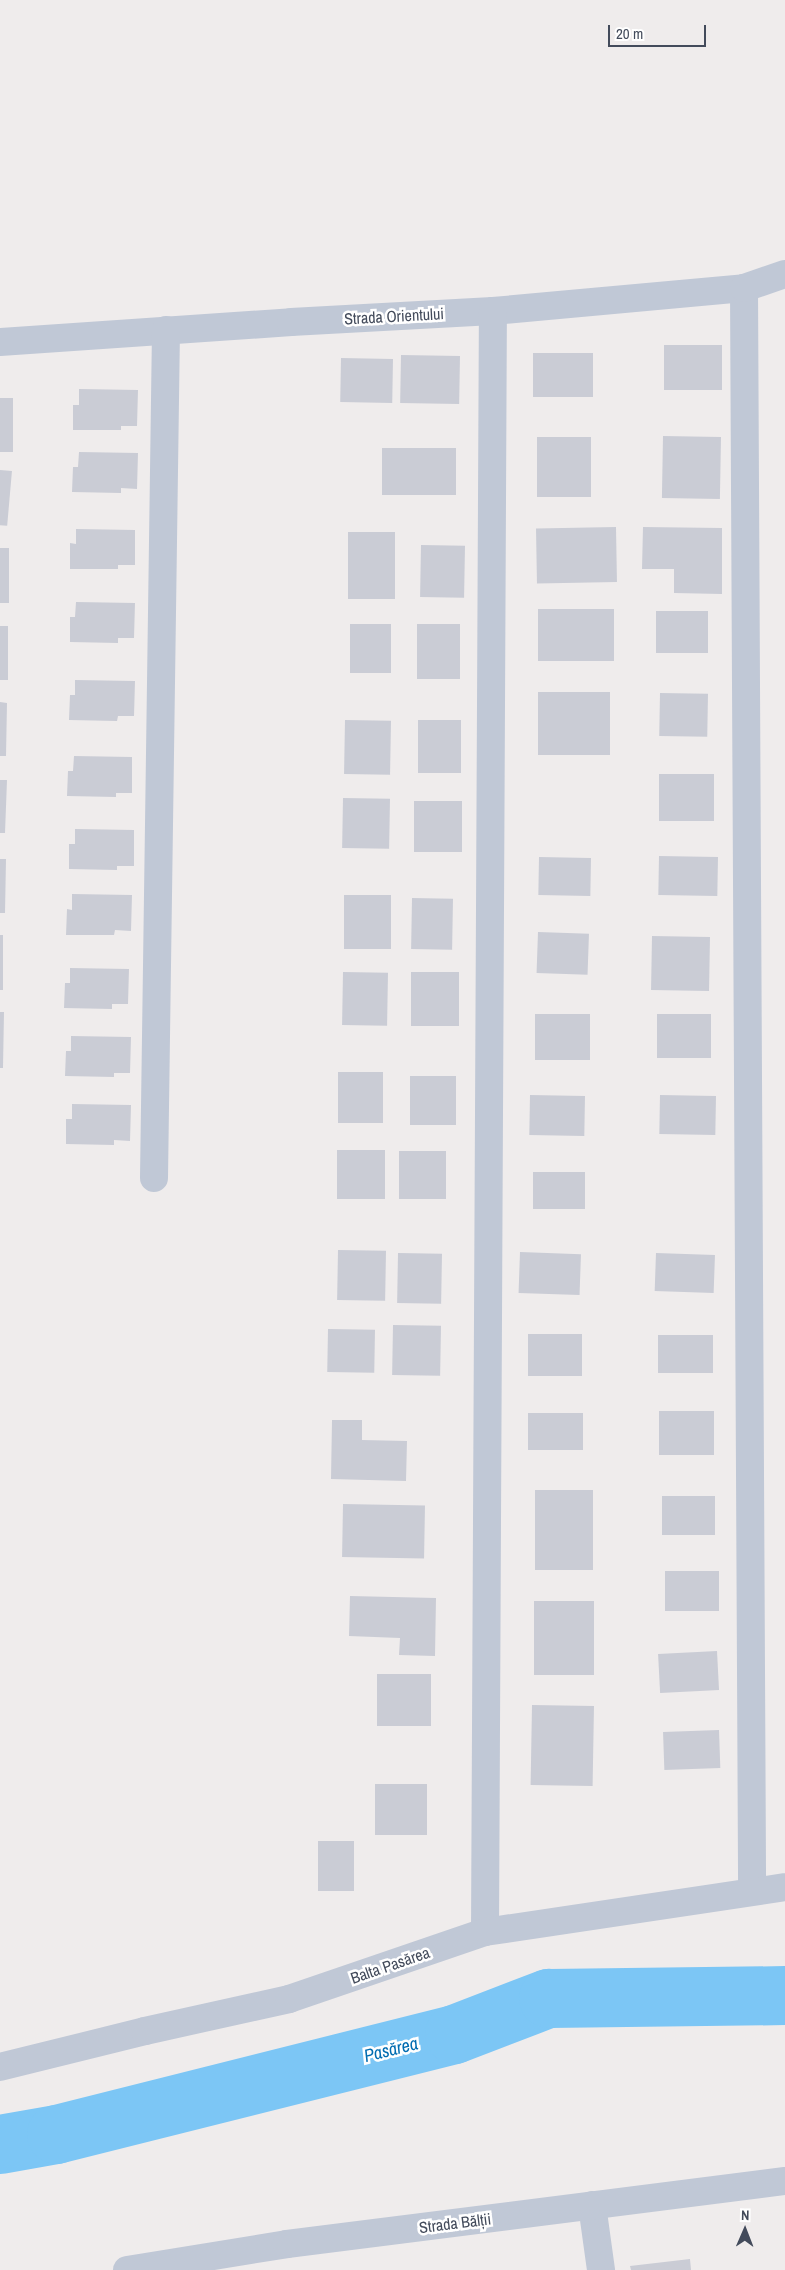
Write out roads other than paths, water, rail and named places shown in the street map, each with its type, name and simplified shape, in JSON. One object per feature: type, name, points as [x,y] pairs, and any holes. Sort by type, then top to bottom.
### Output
[{"type":"street","name":"Strada Orientului","points":[[0,342],[166,330],[493,311],[744,288],[785,274]]},
{"type":"street","points":[[744,288],[752,1891]]},
{"type":"street","points":[[485,1932],[493,311]]},
{"type":"street","points":[[154,1178],[166,330]]},
{"type":"street","name":"Balta Pasărea","points":[[0,2067],[145,2031],[289,1999],[485,1932],[785,1887]]},
{"type":"street","name":"Strada Bălții","points":[[127,2270],[287,2244],[785,2181]]},
{"type":"street","points":[[592,2206],[601,2270]]},
{"type":"waterway","name":"Pasărea","points":[[0,2144],[56,2134],[454,2034],[548,1998],[785,1995]]}]
